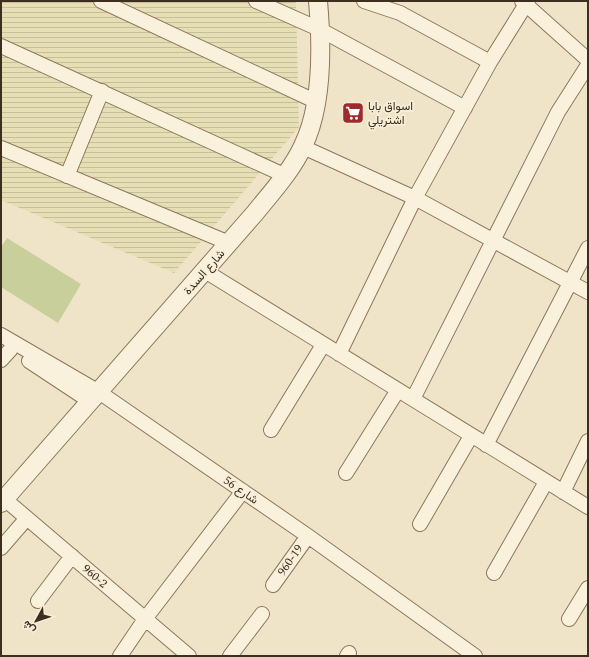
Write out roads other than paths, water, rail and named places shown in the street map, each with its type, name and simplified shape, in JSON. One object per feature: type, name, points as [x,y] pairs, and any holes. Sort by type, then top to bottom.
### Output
[{"type":"street","points":[[101,1],[317,102]]},
{"type":"street","points":[[256,1],[319,29],[464,108]]},
{"type":"street","name":"شارع السدة","points":[[2,499],[95,397],[255,213],[303,147],[317,102],[319,29],[318,1]]},
{"type":"street","points":[[364,1],[400,13],[490,62]]},
{"type":"street","points":[[339,354],[414,198],[525,2],[588,60]]},
{"type":"street","points":[[1,46],[284,175]]},
{"type":"street","points":[[413,400],[558,112],[588,65]]},
{"type":"street","points":[[67,176],[102,91]]},
{"type":"street","points":[[303,147],[414,198],[588,292]]},
{"type":"street","points":[[1,148],[229,243]]},
{"type":"street","points":[[486,445],[588,248]]},
{"type":"street","points":[[204,270],[323,345],[588,507]]},
{"type":"street","name":"شارع 56","points":[[1,335],[243,491],[308,536],[456,651],[475,656]]},
{"type":"street","points":[[271,430],[323,345]]},
{"type":"street","points":[[1,360],[6,346],[95,397]]},
{"type":"street","points":[[346,473],[398,390]]},
{"type":"street","points":[[420,524],[471,436]]},
{"type":"street","points":[[563,492],[588,441]]},
{"type":"street","points":[[494,573],[546,482]]},
{"type":"street","points":[[120,656],[145,619],[243,491]]},
{"type":"street","name":"960-2","points":[[2,499],[27,518],[189,656]]},
{"type":"street","points":[[1,548],[27,518]]},
{"type":"street","name":"960-19","points":[[273,584],[308,536]]},
{"type":"street","points":[[38,601],[72,556]]},
{"type":"street","points":[[569,619],[588,588]]},
{"type":"street","points":[[230,656],[262,614]]},
{"type":"place","name":"اسواق بابا اشتريلي","points":[[353,113]]}]
